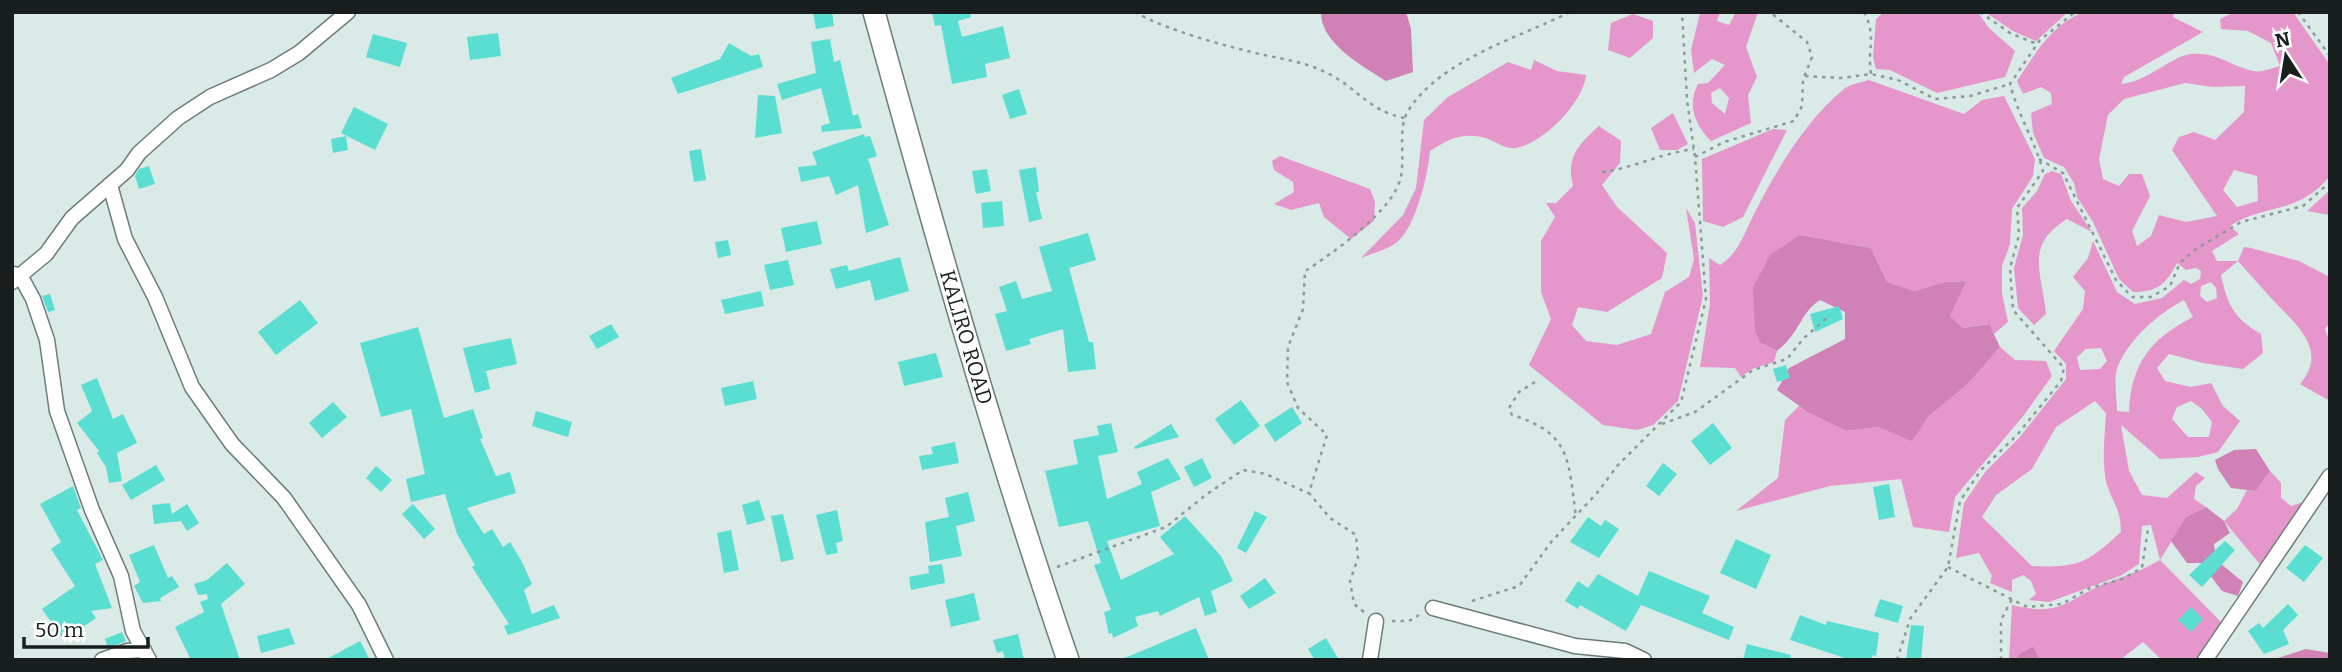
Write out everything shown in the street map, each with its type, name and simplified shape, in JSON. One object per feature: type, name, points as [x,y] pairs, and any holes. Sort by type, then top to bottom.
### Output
[{"type":"main road","name":"KALIRO ROAD","points":[[874,12],[929,212],[1002,459],[1069,660]]},
{"type":"street","points":[[146,655],[133,631],[121,576],[92,510],[57,411],[47,340],[33,299],[15,278],[46,254],[72,218],[127,170],[139,153],[177,118],[210,97],[271,70],[299,53],[348,12]]},
{"type":"street","points":[[110,185],[125,239],[155,298],[192,387],[232,444],[284,498],[359,605],[386,660]]},
{"type":"street","points":[[2205,660],[2330,475]]},
{"type":"street","points":[[1433,608],[1574,646],[1625,651],[1644,660]]},
{"type":"street","points":[[1370,660],[1376,621]]},
{"type":"street","points":[[102,660],[127,650],[146,655]]},
{"type":"path","points":[[1135,12],[1154,23],[1264,55],[1297,60],[1333,76],[1363,101],[1405,118]]},
{"type":"path","points":[[1309,493],[1310,481],[1327,435],[1298,408],[1287,382],[1288,347],[1303,309],[1305,271],[1331,254],[1383,206],[1400,181],[1405,118],[1431,83],[1496,45],[1570,12]]},
{"type":"path","points":[[1471,601],[1519,586],[1552,541],[1618,465],[1681,402],[1706,299],[1695,157],[1687,100],[1682,12]]},
{"type":"path","points":[[1695,157],[1724,142],[1794,121],[1802,106],[1805,76],[1812,57],[1807,42],[1770,12]]},
{"type":"path","points":[[1864,12],[1873,30],[1868,56],[1871,74]]},
{"type":"path","points":[[1980,12],[2010,33],[2037,44]]},
{"type":"path","points":[[1805,76],[1841,78],[1871,74],[1898,80],[1935,99],[1970,96],[2010,84],[2037,44],[2075,12]]},
{"type":"path","points":[[2298,12],[2330,56]]},
{"type":"path","points":[[1897,660],[1910,619],[1948,567],[1960,500],[2061,381],[2064,368],[2013,310],[2010,268],[2019,235],[2017,208],[2043,171],[2017,110],[2010,84]]},
{"type":"path","points":[[1602,172],[1626,169],[1673,151],[1694,149]]},
{"type":"path","points":[[2039,159],[2063,173],[2116,280],[2132,297],[2151,297],[2171,286],[2180,263],[2196,249],[2241,222],[2303,206],[2330,182]]},
{"type":"path","points":[[1658,426],[1695,412],[1753,370],[1787,359],[1804,338],[1829,317]]},
{"type":"path","points":[[1535,382],[1519,392],[1509,408],[1512,415],[1548,431],[1565,449],[1576,516]]},
{"type":"path","points":[[1041,573],[1166,527],[1243,470],[1266,474],[1309,493],[1330,519],[1356,535],[1358,558],[1350,581],[1354,604],[1376,621],[1409,621],[1433,608]]},
{"type":"path","points":[[1948,567],[2027,607],[2062,604],[2090,588],[2122,579],[2143,568],[2148,529]]},
{"type":"path","points":[[2001,660],[2001,620],[2012,599]]},
{"type":"shaded area","points":[[1321,12],[1406,12],[1411,29],[1413,72],[1386,81],[1366,69],[1335,44],[1323,23]]},
{"type":"shaded area","points":[[1720,12],[1717,21],[1729,25],[1736,12],[1758,12],[1746,47],[1757,77],[1748,95],[1751,123],[1711,141],[1697,121],[1693,100],[1698,84],[1708,83],[1725,65],[1712,59],[1694,73],[1691,50],[1700,13]],"holes":[[[1720,88],[1729,98],[1725,114],[1712,103],[1711,93]]]},
{"type":"shaded area","points":[[1884,12],[1979,14],[1989,28],[2015,51],[2005,77],[1937,93],[1890,70],[1876,69],[1873,57],[1876,19]]},
{"type":"shaded area","points":[[1985,12],[2068,12],[2036,41],[2013,31]]},
{"type":"shaded area","points":[[2083,12],[2174,12],[2173,17],[2203,32],[2124,77],[2121,84],[2141,79],[2175,59],[2191,54],[2209,55],[2256,71],[2280,66],[2271,43],[2248,31],[2221,29],[2220,19],[2235,12],[2293,12],[2330,65],[2330,176],[2318,189],[2293,203],[2255,214],[2230,226],[2239,234],[2212,251],[2217,261],[2238,261],[2221,275],[2223,286],[2238,317],[2261,334],[2263,353],[2243,369],[2169,354],[2157,368],[2165,381],[2191,387],[2211,383],[2223,406],[2240,421],[2218,452],[2198,457],[2160,459],[2121,425],[2129,471],[2142,495],[2167,498],[2196,472],[2205,478],[2196,486],[2194,499],[2206,507],[2186,517],[2160,560],[2151,525],[2142,526],[2139,564],[2120,576],[2049,602],[2029,600],[2036,594],[2031,581],[2023,575],[2012,580],[2012,592],[1990,583],[1992,576],[1979,553],[1956,558],[1964,503],[1986,471],[2019,438],[2066,379],[2066,364],[2054,351],[2083,309],[2085,291],[2073,277],[2088,258],[2093,241],[2117,292],[2135,304],[2162,298],[2184,280],[2191,284],[2200,279],[2201,271],[2196,268],[2186,270],[2177,263],[2160,285],[2133,292],[2119,279],[2064,167],[2044,158],[2033,133],[2031,113],[2052,104],[2051,93],[2041,87],[2023,94],[2017,81],[2045,41]],"holes":[[[2185,83],[2213,87],[2245,86],[2244,112],[2215,140],[2194,132],[2179,137],[2172,150],[2217,216],[2186,222],[2159,215],[2151,236],[2137,246],[2132,231],[2150,196],[2142,174],[2129,174],[2119,186],[2103,179],[2099,159],[2108,115],[2124,99]],[[2234,170],[2257,176],[2258,201],[2237,207],[2223,190]],[[2211,282],[2216,288],[2217,298],[2207,302],[2200,296],[2201,286]],[[2184,300],[2193,317],[2154,344],[2134,380],[2129,412],[2117,411],[2115,382],[2118,366],[2137,337],[2164,312]],[[2101,348],[2107,361],[2100,369],[2080,370],[2077,357],[2086,349]],[[2095,401],[2106,413],[2105,477],[2118,511],[2121,532],[2099,551],[2081,561],[2061,566],[2032,566],[1982,517],[1996,495],[2032,469],[2056,427]],[[2191,401],[2202,409],[2212,422],[2209,437],[2188,437],[2172,419],[2177,407]]]},
{"type":"shaded area","points":[[1633,14],[1653,21],[1653,38],[1630,58],[1608,50],[1611,23]]},
{"type":"shaded area","points":[[1534,60],[1557,71],[1586,75],[1578,98],[1559,122],[1523,146],[1509,148],[1482,137],[1467,136],[1452,139],[1430,151],[1420,200],[1403,236],[1384,250],[1361,258],[1403,215],[1416,188],[1424,120],[1448,97],[1508,62],[1531,70]]},
{"type":"shaded area","points":[[1869,80],[1964,114],[1982,100],[2004,96],[2035,159],[2033,176],[2012,209],[2010,244],[2002,266],[2002,293],[2008,322],[1994,334],[1988,324],[1963,328],[1950,316],[1965,281],[1944,282],[1915,291],[1887,282],[1871,248],[1800,235],[1761,343],[1777,351],[1774,362],[1752,369],[1741,377],[1735,368],[1700,367],[1710,303],[1709,258],[1720,265],[1732,254],[1783,162],[1817,115],[1846,87]]},
{"type":"shaded area","points":[[1673,113],[1688,144],[1677,150],[1660,150],[1651,128]]},
{"type":"shaded area","points":[[1599,126],[1621,141],[1620,163],[1602,185],[1617,207],[1667,253],[1662,278],[1607,312],[1578,307],[1572,325],[1586,341],[1617,345],[1651,334],[1665,292],[1689,277],[1694,259],[1686,208],[1695,223],[1703,296],[1678,401],[1653,425],[1637,430],[1603,425],[1529,365],[1551,319],[1541,292],[1541,241],[1555,217],[1546,203],[1556,203],[1573,186],[1571,167],[1576,152]]},
{"type":"shaded area","points":[[1773,129],[1787,130],[1743,217],[1723,227],[1703,221],[1702,159]]},
{"type":"shaded area","points":[[1280,156],[1370,189],[1375,202],[1374,221],[1351,239],[1324,217],[1319,203],[1291,210],[1274,204],[1294,192],[1293,182],[1274,170],[1272,161]]},
{"type":"shaded area","points":[[2052,171],[2061,174],[2071,201],[2092,232],[2067,219],[2045,239],[2039,260],[2046,314],[2034,325],[2018,308],[2014,268],[2023,235],[2022,208],[2037,191],[2045,174]]},
{"type":"shaded area","points":[[2330,190],[2330,215],[2307,211]]},
{"type":"shaded area","points":[[1800,235],[1871,248],[1887,282],[1915,291],[1944,282],[1966,281],[1950,316],[1963,328],[1989,324],[2000,347],[1968,384],[1929,416],[1912,441],[1878,427],[1847,431],[1808,412],[1777,390],[1789,368],[1845,339],[1845,312],[1820,300],[1813,305],[1791,337],[1777,351],[1761,343],[1755,332],[1753,288],[1770,255]]},
{"type":"shaded area","points":[[2244,247],[2251,248],[2299,261],[2330,277],[2330,323],[2325,329],[2330,343],[2330,401],[2300,384],[2311,359],[2305,337],[2238,261]]},
{"type":"shaded area","points":[[2000,347],[2015,360],[2046,361],[2052,376],[2024,415],[1955,497],[1949,532],[1913,527],[1901,479],[1830,486],[1736,511],[1778,478],[1785,420],[1799,406],[1847,431],[1878,427],[1912,440],[1929,416],[1968,384]]},
{"type":"shaded area","points":[[2256,449],[2270,471],[2256,491],[2231,488],[2215,460],[2234,450]]},
{"type":"shaded area","points":[[2270,471],[2281,483],[2281,498],[2291,506],[2307,501],[2263,568],[2224,521],[2237,509],[2247,490],[2256,491]]},
{"type":"shaded area","points":[[2206,507],[2224,521],[2230,533],[2214,544],[2216,560],[2243,582],[2238,596],[2222,591],[2201,563],[2187,563],[2171,541],[2186,517]]},
{"type":"shaded area","points":[[2160,560],[2223,624],[2200,660],[2162,660],[2143,642],[2120,660],[2040,660],[2033,646],[2018,655],[2017,660],[2009,660],[2012,605],[2054,608]]},
{"type":"shaded area","points":[[2033,646],[2040,660],[2017,660],[2018,655]]},
{"type":"shaded area","points":[[2306,649],[2330,653],[2330,660],[2272,660]]},
{"type":"building","points":[[813,12],[832,12],[834,26],[816,29]]},
{"type":"building","points":[[932,12],[970,12],[971,17],[958,21],[962,37],[1003,26],[1010,58],[985,64],[987,77],[952,84],[941,25],[935,26]]},
{"type":"building","points":[[498,33],[501,56],[470,60],[467,37]]},
{"type":"building","points":[[373,34],[407,43],[400,67],[366,57]]},
{"type":"building","points":[[830,39],[834,62],[840,60],[853,116],[858,114],[862,128],[822,132],[821,126],[830,123],[821,88],[782,100],[777,84],[816,73],[811,42]]},
{"type":"building","points":[[729,43],[751,56],[759,54],[763,67],[678,94],[671,78],[720,59]]},
{"type":"building","points":[[1019,89],[1027,114],[1010,119],[1002,95]]},
{"type":"building","points":[[758,95],[775,96],[782,133],[755,138]]},
{"type":"building","points":[[354,107],[388,124],[375,150],[341,133]]},
{"type":"building","points":[[864,134],[865,137],[870,136],[877,156],[868,159],[889,225],[866,233],[858,185],[836,195],[829,176],[801,182],[798,167],[817,165],[812,152]]},
{"type":"building","points":[[346,136],[348,150],[333,153],[331,139]]},
{"type":"building","points":[[701,149],[706,180],[694,182],[689,151]]},
{"type":"building","points":[[149,166],[155,184],[139,189],[135,176],[139,169]]},
{"type":"building","points":[[1036,167],[1039,192],[1036,192],[1042,219],[1029,222],[1019,170]]},
{"type":"building","points":[[987,169],[991,191],[976,194],[972,171]]},
{"type":"building","points":[[1002,201],[1004,226],[983,228],[981,203]]},
{"type":"building","points":[[817,221],[822,244],[786,252],[781,228]]},
{"type":"building","points":[[1088,233],[1096,260],[1069,268],[1089,342],[1093,342],[1096,369],[1068,372],[1063,329],[1029,339],[1031,344],[1006,351],[995,314],[1007,311],[999,287],[1016,281],[1022,299],[1052,291],[1039,247]]},
{"type":"building","points":[[728,240],[731,255],[718,258],[715,242]]},
{"type":"building","points":[[900,257],[909,291],[875,301],[870,280],[836,289],[830,269],[847,265],[849,271]]},
{"type":"building","points":[[788,260],[794,285],[770,290],[764,265]]},
{"type":"building","points":[[761,291],[764,306],[725,314],[721,300]]},
{"type":"building","points":[[50,294],[55,310],[48,312],[42,296]]},
{"type":"building","points":[[300,300],[318,323],[276,355],[258,332]]},
{"type":"building","points":[[1839,306],[1843,319],[1815,332],[1810,314]]},
{"type":"building","points":[[611,324],[619,337],[597,349],[589,336]]},
{"type":"building","points":[[418,327],[444,418],[473,409],[483,438],[480,439],[496,476],[510,472],[516,493],[467,508],[484,534],[492,529],[503,547],[510,542],[532,584],[524,590],[532,614],[554,605],[560,618],[508,635],[504,626],[509,624],[472,567],[475,565],[457,534],[445,494],[411,502],[406,479],[425,474],[411,409],[381,417],[360,343]]},
{"type":"building","points":[[511,338],[517,364],[486,371],[490,389],[475,393],[463,348]]},
{"type":"building","points":[[936,353],[943,377],[904,386],[898,362]]},
{"type":"building","points":[[1786,365],[1790,378],[1777,382],[1773,369]]},
{"type":"building","points":[[97,378],[113,419],[123,414],[137,443],[117,453],[122,481],[109,483],[106,467],[97,453],[99,451],[77,423],[92,411],[81,385]]},
{"type":"building","points":[[753,381],[757,399],[725,406],[721,388]]},
{"type":"building","points":[[1241,400],[1260,426],[1234,445],[1215,419]]},
{"type":"building","points":[[333,402],[347,417],[322,438],[309,423]]},
{"type":"building","points":[[1292,407],[1302,423],[1275,442],[1264,425]]},
{"type":"building","points":[[536,411],[572,422],[568,437],[532,426]]},
{"type":"building","points":[[1111,423],[1118,452],[1098,456],[1107,499],[1142,484],[1137,472],[1168,458],[1181,479],[1151,492],[1160,526],[1107,541],[1121,580],[1174,554],[1160,537],[1185,516],[1221,556],[1233,581],[1211,591],[1217,612],[1205,616],[1199,597],[1160,616],[1158,611],[1135,617],[1138,626],[1113,638],[1112,633],[1109,634],[1104,612],[1111,610],[1094,565],[1101,563],[1088,521],[1059,527],[1045,471],[1078,464],[1073,440],[1099,435],[1097,426]]},
{"type":"building","points":[[1713,423],[1732,448],[1710,465],[1691,441]]},
{"type":"building","points":[[1171,424],[1179,437],[1135,449],[1134,447]]},
{"type":"building","points":[[955,442],[959,463],[922,470],[919,456],[933,454],[931,447]]},
{"type":"building","points":[[1202,458],[1212,478],[1194,487],[1184,467]]},
{"type":"building","points":[[1663,463],[1677,474],[1659,496],[1646,486]]},
{"type":"building","points":[[156,465],[165,480],[131,500],[122,485]]},
{"type":"building","points":[[376,466],[392,480],[381,492],[366,478]]},
{"type":"building","points":[[1889,484],[1895,517],[1879,520],[1873,487]]},
{"type":"building","points":[[73,486],[81,508],[77,510],[103,560],[95,564],[112,608],[91,611],[96,618],[64,640],[42,609],[75,586],[51,549],[61,542],[40,504]]},
{"type":"building","points":[[968,492],[975,521],[956,526],[962,556],[930,562],[925,522],[949,517],[945,498]]},
{"type":"building","points":[[759,500],[765,520],[747,525],[742,505]]},
{"type":"building","points":[[170,503],[172,514],[187,504],[199,523],[187,531],[181,521],[154,524],[152,505]]},
{"type":"building","points":[[413,504],[435,529],[424,539],[402,514]]},
{"type":"building","points":[[837,510],[843,541],[836,543],[838,553],[826,555],[816,515]]},
{"type":"building","points":[[1255,511],[1267,517],[1246,553],[1237,548]]},
{"type":"building","points":[[783,514],[794,559],[781,562],[771,516]]},
{"type":"building","points":[[1588,517],[1601,526],[1605,520],[1619,529],[1599,558],[1570,542]]},
{"type":"building","points":[[731,530],[739,570],[724,573],[717,533]]},
{"type":"building","points":[[1736,539],[1771,555],[1756,589],[1720,573]]},
{"type":"building","points":[[2225,541],[2235,550],[2202,587],[2189,575]]},
{"type":"building","points":[[154,545],[168,578],[172,576],[179,587],[160,598],[161,601],[143,603],[134,586],[140,582],[129,555]]},
{"type":"building","points":[[2305,545],[2323,558],[2304,582],[2286,568]]},
{"type":"building","points":[[227,563],[245,584],[221,604],[240,660],[191,660],[175,627],[204,612],[200,602],[208,599],[207,594],[198,595],[194,584],[207,580]]},
{"type":"building","points":[[942,564],[945,583],[911,590],[909,577],[929,573],[928,566]]},
{"type":"building","points":[[1649,571],[1710,596],[1702,613],[1734,627],[1729,640],[1641,605],[1626,631],[1580,605],[1578,609],[1565,601],[1578,581],[1588,588],[1598,574],[1638,596]]},
{"type":"building","points":[[1265,578],[1276,593],[1249,609],[1240,596]]},
{"type":"building","points":[[974,593],[980,620],[951,627],[945,600]]},
{"type":"building","points":[[1880,599],[1903,606],[1898,623],[1874,616]]},
{"type":"building","points":[[2288,604],[2298,615],[2283,630],[2289,644],[2264,654],[2248,631],[2259,623],[2263,628]]},
{"type":"building","points":[[2191,607],[2203,619],[2191,632],[2178,620]]},
{"type":"building","points":[[1800,615],[1826,625],[1827,621],[1879,633],[1876,656],[1873,655],[1871,660],[1851,660],[1790,640]]},
{"type":"building","points":[[1911,625],[1924,626],[1921,660],[1906,660]]},
{"type":"building","points":[[289,628],[295,644],[261,653],[257,636]]},
{"type":"building","points":[[1196,628],[1209,660],[1120,660]]},
{"type":"building","points":[[122,632],[126,641],[108,648],[105,639]]},
{"type":"building","points":[[1018,634],[1024,660],[1005,660],[1003,651],[997,653],[993,640]]},
{"type":"building","points":[[1326,638],[1339,660],[1315,660],[1308,649]]},
{"type":"building","points":[[360,641],[370,660],[325,660]]},
{"type":"building","points":[[1747,644],[1791,655],[1790,660],[1743,660]]}]
